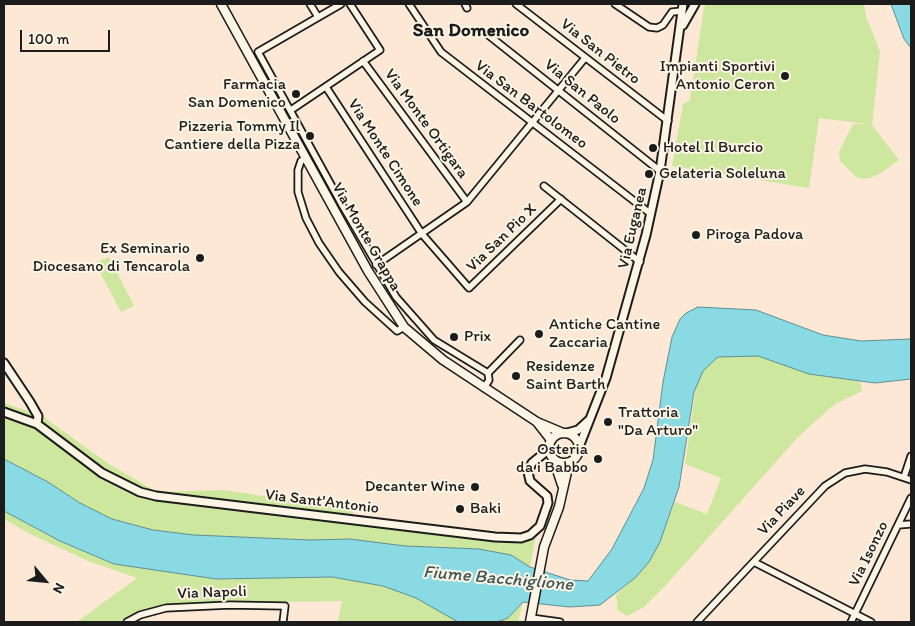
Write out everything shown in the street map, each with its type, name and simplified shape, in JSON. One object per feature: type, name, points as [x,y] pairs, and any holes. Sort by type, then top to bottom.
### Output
[{"type":"main road","name":"Via Monte Grappa","points":[[221,4],[297,145],[404,327],[429,350],[484,388],[537,422],[565,433]]},
{"type":"main road","name":"Via Monte Grappa","points":[[537,422],[551,440]]},
{"type":"main road","points":[[548,450],[551,440],[556,435],[565,433],[575,438],[579,447]]},
{"type":"main road","name":"Via Euganea","points":[[531,618],[544,547],[560,507],[562,487],[569,463],[576,458],[579,447]]},
{"type":"main road","name":"Via Euganea","points":[[548,450],[562,487]]},
{"type":"main road","points":[[553,460],[561,464],[569,463]]},
{"type":"street","points":[[311,4],[318,17],[341,4]]},
{"type":"street","points":[[291,110],[380,50],[350,4]]},
{"type":"street","name":"Via San Bartolomeo","points":[[409,4],[441,52],[651,214]]},
{"type":"street","name":"Via San Pietro","points":[[516,4],[668,121]]},
{"type":"street","points":[[615,4],[649,27],[657,28],[663,25],[672,12],[683,8]]},
{"type":"street","name":"Via Euganea","points":[[680,38],[684,22],[695,4]]},
{"type":"street","name":"Via Euganea","points":[[579,447],[606,378],[640,262],[660,171],[683,8]]},
{"type":"street","name":"Via Monte Grappa","points":[[318,17],[258,52],[346,213],[396,297],[428,334],[488,373]]},
{"type":"street","name":"Via San Paolo","points":[[487,34],[660,171]]},
{"type":"street","points":[[376,265],[466,202],[585,58]]},
{"type":"street","name":"Via Monte Ortigara","points":[[363,61],[466,202]]},
{"type":"street","name":"Via Monte Cimone","points":[[326,86],[422,234]]},
{"type":"street","points":[[297,145],[307,139]]},
{"type":"street","name":"Via Monte Grappa","points":[[305,159],[298,170],[298,192],[306,218],[319,243],[339,272],[365,302],[397,331],[404,327]]},
{"type":"street","name":"Via San Pio X","points":[[544,186],[640,262]]},
{"type":"street","name":"Via San Pio X","points":[[422,234],[469,288],[561,199]]},
{"type":"street","points":[[338,217],[346,213]]},
{"type":"street","points":[[484,388],[489,380],[488,373],[520,340]]},
{"type":"street","points":[[4,363],[38,416],[38,424]]},
{"type":"street","points":[[474,381],[481,370]]},
{"type":"street","name":"Via Sant'Antonio","points":[[4,412],[38,424],[102,473],[132,488],[156,496],[495,538],[521,538],[536,531],[548,503],[546,496],[528,476],[529,467],[538,458]]},
{"type":"street","points":[[565,433],[578,430],[590,418]]},
{"type":"street","points":[[538,458],[548,450]]},
{"type":"street","points":[[904,477],[911,456]]},
{"type":"street","points":[[538,458],[553,460]]},
{"type":"street","name":"Via Piave","points":[[697,622],[825,486],[845,473],[865,470],[887,472],[911,480]]},
{"type":"street","name":"Via Isonzo","points":[[851,622],[911,498]]},
{"type":"street","points":[[898,525],[911,524]]},
{"type":"street","points":[[754,562],[871,622]]},
{"type":"street","name":"Via Napoli","points":[[127,622],[140,615],[166,608],[230,605],[285,606],[283,622]]},
{"type":"street","points":[[531,618],[560,622]]},
{"type":"green space","name":"Impianti Sportivi Antonio Ceron","points":[[706,4],[864,4],[866,16],[880,52],[872,125],[899,160],[881,173],[870,178],[861,179],[855,176],[840,161],[839,152],[853,124],[867,124],[819,118],[809,188],[672,166],[683,104],[690,100]]},
{"type":"green space","points":[[109,257],[134,306],[121,312],[95,263]]},
{"type":"green space","points":[[758,356],[809,374],[860,381],[862,391],[835,404],[799,436],[666,585],[644,607],[627,616],[618,610],[616,595],[635,578],[660,542],[675,502],[707,514],[721,478],[685,464],[696,388],[703,371],[718,357]]},
{"type":"green space","points":[[4,403],[42,416],[109,464],[157,492],[224,490],[354,510],[351,520],[446,532],[508,543],[524,541],[536,536],[530,567],[511,555],[479,549],[405,546],[350,539],[310,540],[194,535],[153,530],[112,519],[80,503],[48,482],[4,459]]},
{"type":"green space","points":[[4,511],[60,541],[114,564],[216,579],[332,577],[383,586],[416,598],[458,622],[338,622],[342,601],[166,604],[138,611],[118,622],[77,622],[137,578],[88,561],[28,533],[4,519]]},
{"type":"green space","points":[[523,602],[518,622],[497,622],[508,618]]},
{"type":"water","points":[[891,4],[911,4],[911,48],[904,39]]},
{"type":"water","name":"Fiume Bacchiglione","points":[[698,307],[756,310],[823,335],[861,341],[911,339],[911,379],[875,383],[809,374],[758,356],[718,357],[703,371],[694,392],[679,487],[660,542],[649,562],[635,578],[600,605],[570,607],[523,602],[508,618],[497,622],[458,622],[416,598],[383,586],[332,577],[216,579],[114,564],[60,541],[4,511],[4,459],[48,482],[80,503],[112,519],[153,530],[194,535],[310,540],[350,539],[405,546],[479,549],[511,555],[530,567],[570,580],[588,581],[612,549],[644,488],[653,460],[663,382],[672,337],[680,319],[686,313]]},
{"type":"place","name":"Impianti Sportivi Antonio Ceron","points":[[785,76]]},
{"type":"place","name":"Farmacia San Domenico","points":[[296,94]]},
{"type":"place","name":"Pizzeria Tommy Il Cantiere della Pizza","points":[[310,136]]},
{"type":"place","name":"Hotel Il Burcio","points":[[653,148]]},
{"type":"place","name":"Gelateria Soleluna","points":[[649,174]]},
{"type":"place","name":"Piroga Padova","points":[[696,235]]},
{"type":"place","name":"Ex Seminario Diocesano di Tencarola","points":[[200,258]]},
{"type":"place","name":"Antiche Cantine Zaccaria","points":[[539,334]]},
{"type":"place","name":"Prix","points":[[454,337]]},
{"type":"place","name":"Residenze Saint Barth","points":[[516,376]]},
{"type":"place","name":"Trattoria \"Da Arturo\"","points":[[608,422]]},
{"type":"place","name":"Osteria da i Babbo","points":[[598,459]]},
{"type":"place","name":"Decanter Wine","points":[[475,487]]},
{"type":"place","name":"Baki","points":[[460,509]]},
{"type":"district","name":"San Domenico","points":[[471,31]]}]
